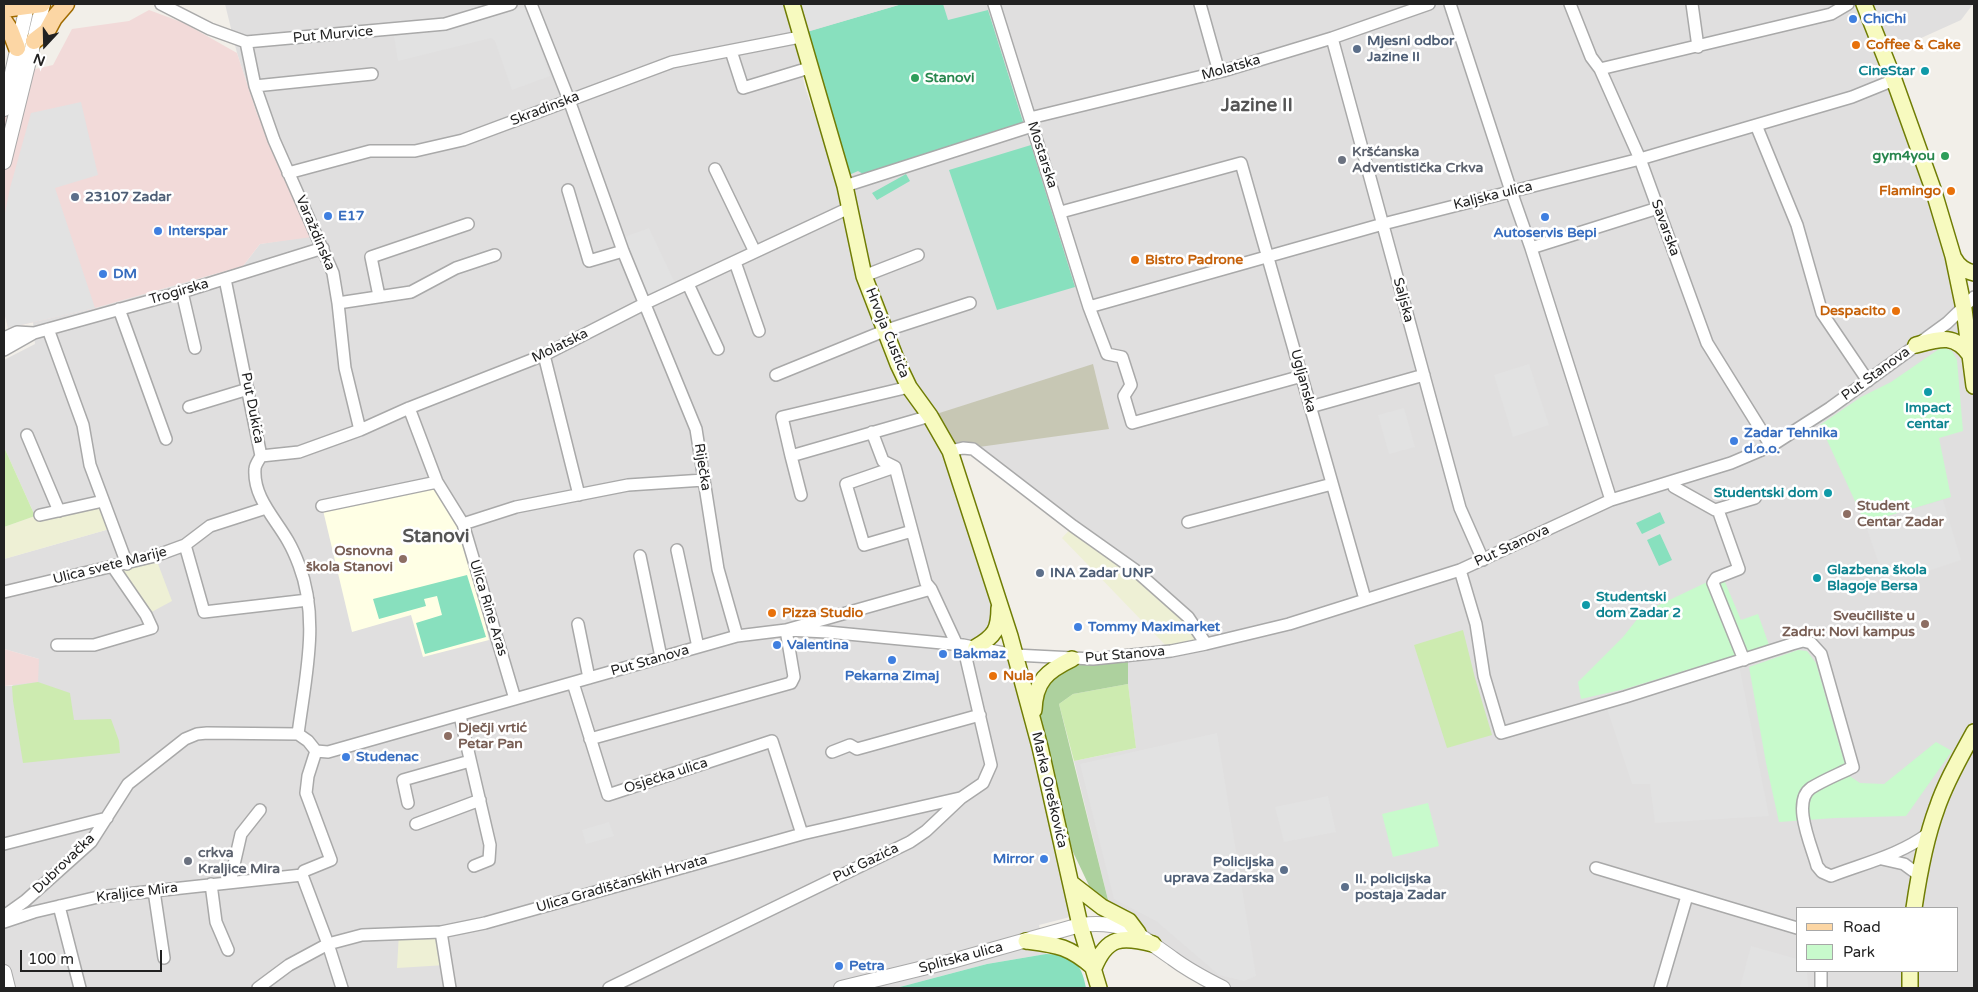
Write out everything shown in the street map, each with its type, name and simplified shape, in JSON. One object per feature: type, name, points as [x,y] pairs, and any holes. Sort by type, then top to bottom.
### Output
[{"type":"main road","points":[[4,9],[35,4]]},
{"type":"main road","points":[[34,41],[47,30],[66,4]]},
{"type":"main road","name":"Hrvoja Ćustića","points":[[792,4],[809,68],[851,185],[849,208],[864,276],[884,331],[909,387],[930,416],[950,451]]},
{"type":"main road","points":[[1864,4],[1938,202],[1953,256],[1964,309],[1974,386]]},
{"type":"main road","points":[[4,21],[18,48]]},
{"type":"main road","points":[[1953,256],[1957,264],[1964,270],[1974,274]]},
{"type":"main road","points":[[1916,345],[1946,339],[1959,343],[1970,355]]},
{"type":"main road","points":[[950,451],[1016,655]]},
{"type":"main road","points":[[965,646],[988,640],[996,630],[999,622],[1000,601]]},
{"type":"main road","name":"Marka Oreškovića","points":[[1016,655],[1080,925],[1099,988]]},
{"type":"main road","points":[[1035,729],[1035,692],[1047,675],[1058,666],[1072,659]]},
{"type":"main road","points":[[1914,907],[1919,875],[1937,806],[1974,732]]},
{"type":"main road","points":[[1070,884],[1102,907],[1124,917],[1138,933]]},
{"type":"main road","points":[[1026,941],[1058,946],[1070,950],[1094,968],[1099,955],[1113,942],[1131,939],[1153,944]]},
{"type":"main road","points":[[1910,972],[1910,988]]},
{"type":"street","points":[[4,162],[34,41],[35,4]]},
{"type":"street","points":[[4,109],[18,48],[35,4]]},
{"type":"street","name":"Put Murvice","points":[[161,4],[210,29],[246,42],[445,24],[511,4]]},
{"type":"street","name":"Riječka","points":[[531,4],[569,100],[623,251],[696,429],[718,569],[737,636]]},
{"type":"street","name":"Mostarska","points":[[994,4],[1089,307],[1107,354],[1122,357],[1130,384],[1124,396],[1132,423],[1302,376]]},
{"type":"street","points":[[1200,4],[1219,72]]},
{"type":"street","name":"Molatska","points":[[851,185],[1031,122],[1219,72],[1332,38],[1429,4]]},
{"type":"street","points":[[1450,4],[1531,248],[1611,500]]},
{"type":"street","name":"Savarska","points":[[1570,4],[1591,57],[1600,69],[1640,159],[1706,343],[1771,446]]},
{"type":"street","points":[[1692,4],[1698,47]]},
{"type":"street","points":[[1600,69],[1831,14],[1848,4]]},
{"type":"street","name":"Skradinska","points":[[288,173],[370,151],[415,152],[463,140],[672,62],[800,37]]},
{"type":"street","name":"Saljska","points":[[1332,38],[1460,508],[1483,560]]},
{"type":"street","name":"Varaždinska","points":[[246,42],[255,86],[274,140],[333,273],[345,368],[360,430]]},
{"type":"street","points":[[731,51],[743,88],[809,68]]},
{"type":"street","points":[[255,86],[372,74]]},
{"type":"street","name":"Kaljska ulica","points":[[1089,307],[1383,224],[1640,159],[1852,97],[1894,80]]},
{"type":"street","points":[[1756,125],[1797,225],[1822,313],[1868,380]]},
{"type":"street","name":"Ugljanska","points":[[1060,212],[1242,163],[1365,599]]},
{"type":"street","points":[[715,169],[755,252]]},
{"type":"street","points":[[568,190],[589,261],[623,251]]},
{"type":"street","name":"Molatska","points":[[262,456],[299,452],[360,430],[409,408],[544,355],[644,304],[849,208]]},
{"type":"street","points":[[1531,248],[1658,208]]},
{"type":"street","points":[[379,296],[371,257],[468,224]]},
{"type":"street","name":"Trogirska","points":[[34,333],[182,292],[323,248]]},
{"type":"street","points":[[338,303],[411,292],[456,268],[495,255]]},
{"type":"street","points":[[864,276],[918,255]]},
{"type":"street","points":[[735,262],[759,331]]},
{"type":"street","name":"Put Dukića","points":[[225,279],[262,456],[255,467],[256,481],[266,508],[288,541],[300,566],[308,600],[310,633],[298,734]]},
{"type":"street","points":[[688,284],[718,349]]},
{"type":"street","points":[[182,292],[195,348]]},
{"type":"street","name":"Put Stanova","points":[[316,751],[328,752],[460,716],[737,636],[786,630],[965,646],[1016,655],[1072,659],[1128,656],[1206,644],[1289,624],[1460,570],[1611,500],[1731,463],[1771,446],[1830,408],[1916,345],[1964,309],[1974,297]]},
{"type":"street","points":[[776,375],[884,331],[970,303]]},
{"type":"street","points":[[119,309],[166,439]]},
{"type":"street","points":[[48,329],[83,425],[90,464],[127,564]]},
{"type":"street","points":[[4,332],[34,333]]},
{"type":"street","points":[[5,346],[17,332]]},
{"type":"street","points":[[5,346],[34,333]]},
{"type":"street","points":[[544,355],[579,495]]},
{"type":"street","points":[[1310,407],[1424,375]]},
{"type":"street","points":[[801,495],[782,418],[909,387]]},
{"type":"street","points":[[189,407],[248,388]]},
{"type":"street","name":"Ulica Rine Aras","points":[[409,408],[437,482],[463,524],[515,699]]},
{"type":"street","points":[[791,456],[930,416]]},
{"type":"street","points":[[872,432],[883,461],[896,467]]},
{"type":"street","points":[[27,435],[59,511]]},
{"type":"street","points":[[950,451],[963,448],[973,449],[1073,526],[1135,570],[1188,617],[1206,644]]},
{"type":"street","points":[[896,467],[846,484],[864,545],[912,531]]},
{"type":"street","name":"Put Gazića","points":[[609,988],[910,842],[926,831],[961,798],[983,783],[992,765],[965,646],[926,583],[896,467]]},
{"type":"street","points":[[463,524],[516,507],[628,485],[704,480]]},
{"type":"street","points":[[322,506],[437,482]]},
{"type":"street","points":[[1188,522],[1332,484]]},
{"type":"street","points":[[1674,487],[1715,510],[1754,498]]},
{"type":"street","points":[[40,515],[103,500]]},
{"type":"street","name":"Ulica svete Marije","points":[[4,592],[155,556],[185,545],[210,526],[266,508]]},
{"type":"street","points":[[1718,510],[1739,569],[1716,578],[1713,583],[1744,660]]},
{"type":"street","points":[[185,545],[204,612],[308,600]]},
{"type":"street","points":[[677,550],[698,647]]},
{"type":"street","points":[[640,556],[661,657]]},
{"type":"street","points":[[57,645],[94,645],[152,628],[146,615],[113,567]]},
{"type":"street","points":[[1460,570],[1476,624],[1484,676],[1501,733],[1803,641],[1811,643],[1821,654],[1853,767],[1809,790],[1804,799],[1801,813],[1817,866],[1822,872],[1831,876],[1897,853],[1929,833]]},
{"type":"street","points":[[590,739],[791,683],[794,677],[786,630],[931,589]]},
{"type":"street","points":[[578,624],[588,678]]},
{"type":"street","name":"Osječka ulica","points":[[573,683],[608,795],[772,740],[802,834]]},
{"type":"street","points":[[832,752],[850,745],[857,749],[980,714]]},
{"type":"street","points":[[460,716],[490,846],[489,860],[474,866]]},
{"type":"street","name":"Dubrovačka","points":[[4,916],[25,901],[91,842],[128,784],[185,740],[197,734],[207,732],[298,734]]},
{"type":"street","points":[[298,734],[308,741],[316,751],[308,776],[306,793],[331,860],[304,871],[302,875],[342,988]]},
{"type":"street","points":[[408,803],[403,780],[470,761]]},
{"type":"street","name":"Ulica Gradiščanskih Hrvata","points":[[258,988],[289,965],[328,944],[362,935],[442,932],[485,922],[802,834],[961,798]]},
{"type":"street","points":[[416,824],[480,800]]},
{"type":"street","points":[[230,882],[241,834],[260,810]]},
{"type":"street","points":[[4,844],[106,818]]},
{"type":"street","points":[[1878,859],[1904,864],[1919,875]]},
{"type":"street","points":[[1596,868],[1796,928]]},
{"type":"street","name":"Kraljice Mira","points":[[4,922],[34,912],[98,898],[302,875]]},
{"type":"street","points":[[211,884],[216,922],[228,950]]},
{"type":"street","points":[[154,891],[164,958]]},
{"type":"street","points":[[1660,988],[1687,896]]},
{"type":"street","points":[[60,906],[80,988]]},
{"type":"street","name":"Splitska ulica","points":[[842,988],[1026,941],[1080,925],[1100,923],[1113,924],[1138,933],[1171,958],[1218,986],[1231,988]]},
{"type":"street","points":[[442,932],[450,988]]},
{"type":"street","points":[[1821,988],[1822,972]]},
{"type":"shaded area","points":[[225,4],[786,4],[805,87],[835,173],[844,222],[866,299],[900,387],[927,424],[943,456],[994,610],[994,622],[978,639],[1011,655],[1074,916],[1039,925],[1046,954],[987,964],[896,988],[4,988],[4,686],[12,686],[39,659],[4,649],[4,559],[113,528],[35,516],[4,447],[4,360],[35,344],[33,322],[95,308],[243,266],[260,244],[279,241],[280,161],[257,114],[237,53]]},
{"type":"shaded area","points":[[792,4],[1864,4],[1933,189],[1960,315],[1974,312],[1974,988],[1224,988],[1213,983],[1109,904],[1074,761],[1136,748],[1128,684],[1128,656],[1171,651],[1188,617],[930,416],[898,364]]},
{"type":"shaded area","points":[[792,4],[902,4],[799,34]]},
{"type":"shaded area","points":[[1868,4],[1973,4],[1961,20],[1888,53]]},
{"type":"shaded area","points":[[524,8],[529,16],[550,76],[512,90],[495,41],[491,38],[398,61],[394,36],[449,28],[514,9]]},
{"type":"shaded area","points":[[149,10],[184,23],[237,53],[257,114],[280,161],[312,237],[260,244],[243,266],[95,308],[8,328],[4,311],[4,76],[53,65],[72,29],[129,21]]},
{"type":"shaded area","points":[[81,102],[98,175],[55,188],[95,308],[8,328],[4,311],[4,218],[10,188],[31,113]]},
{"type":"shaded area","points":[[649,228],[675,283],[648,295],[622,238]]},
{"type":"shaded area","points":[[1093,364],[1109,429],[950,451],[930,416]]},
{"type":"shaded area","points":[[1529,364],[1549,425],[1513,437],[1494,375]]},
{"type":"shaded area","points":[[1404,408],[1415,447],[1389,454],[1378,415]]},
{"type":"shaded area","name":"Osnovna škola Stanovi","points":[[437,482],[463,524],[489,640],[423,657],[411,615],[352,632],[322,506]]},
{"type":"shaded area","points":[[1943,500],[1961,560],[1886,585],[1865,523]]},
{"type":"shaded area","points":[[103,501],[113,528],[4,559],[4,527],[35,516]]},
{"type":"shaded area","points":[[1073,526],[1188,617],[1206,644],[1171,651],[1062,538]]},
{"type":"shaded area","points":[[155,556],[172,601],[146,615],[113,567]]},
{"type":"shaded area","points":[[4,649],[39,659],[38,682],[4,686]]},
{"type":"shaded area","points":[[1739,665],[1769,816],[1655,823],[1650,784],[1632,784],[1606,706]]},
{"type":"shaded area","points":[[1217,733],[1256,976],[1244,981],[1219,975],[1156,921],[1114,899],[1080,764]]},
{"type":"shaded area","points":[[1328,796],[1336,832],[1284,842],[1275,807]]},
{"type":"shaded area","points":[[609,822],[614,836],[586,844],[582,830]]},
{"type":"shaded area","points":[[441,932],[446,965],[397,968],[399,933]]},
{"type":"shaded area","points":[[1751,946],[1796,959],[1796,972],[1807,972],[1808,988],[1740,987]]},
{"type":"green space","name":"Stanovi","points":[[902,4],[943,4],[948,20],[988,10],[1024,125],[863,174],[858,171],[849,175],[807,32]]},
{"type":"green space","points":[[1031,145],[1075,287],[997,310],[949,170]]},
{"type":"green space","points":[[906,174],[910,181],[877,200],[872,193]]},
{"type":"green space","points":[[1944,348],[1952,351],[1957,360],[1963,431],[1939,438],[1951,497],[1865,523],[1820,425],[1861,397],[1891,382],[1939,349]]},
{"type":"green space","points":[[4,447],[35,516],[4,527]]},
{"type":"green space","points":[[1660,512],[1665,523],[1642,534],[1636,523]]},
{"type":"green space","points":[[1660,534],[1672,560],[1659,566],[1647,540]]},
{"type":"green space","points":[[467,575],[486,637],[425,654],[416,623],[442,615],[437,596],[424,599],[426,606],[379,619],[373,599]]},
{"type":"green space","points":[[1722,575],[1741,620],[1758,614],[1769,645],[1625,689],[1581,699],[1578,682],[1623,637],[1642,613]]},
{"type":"green space","points":[[1463,630],[1492,735],[1447,748],[1414,645]]},
{"type":"green space","points":[[1798,650],[1807,651],[1816,663],[1848,775],[1860,783],[1884,784],[1936,742],[1952,751],[1906,816],[1779,822],[1766,763],[1749,667]]},
{"type":"green space","points":[[1128,656],[1128,684],[1073,694],[1059,704],[1109,904],[1093,894],[1073,852],[1035,729],[1035,683],[1093,659]]},
{"type":"green space","points":[[38,682],[70,693],[74,720],[111,719],[119,741],[120,753],[23,763],[12,686]]},
{"type":"green space","points":[[1128,684],[1136,748],[1074,761],[1059,704],[1073,694]]},
{"type":"green space","points":[[1428,803],[1439,846],[1393,857],[1382,814]]},
{"type":"green space","points":[[1046,954],[1063,956],[1074,962],[1081,972],[1086,988],[896,988],[987,964]]},
{"type":"place","name":"ChiChi","points":[[1853,19]]},
{"type":"place","name":"Coffee & Cake","points":[[1856,45]]},
{"type":"place","name":"Mjesni odbor Jazine II","points":[[1357,49]]},
{"type":"place","name":"CineStar","points":[[1925,71]]},
{"type":"place","name":"Stanovi","points":[[915,78]]},
{"type":"place","name":"gym4you","points":[[1945,156]]},
{"type":"place","name":"Kršćanska Adventistička Crkva","points":[[1342,160]]},
{"type":"place","name":"Flamingo","points":[[1951,191]]},
{"type":"place","name":"23107 Zadar","points":[[75,197]]},
{"type":"place","name":"E17","points":[[328,216]]},
{"type":"place","name":"Autoservis Bepi","points":[[1545,217]]},
{"type":"place","name":"Interspar","points":[[158,231]]},
{"type":"place","name":"Bistro Padrone","points":[[1135,260]]},
{"type":"place","name":"DM","points":[[103,274]]},
{"type":"place","name":"Despacito","points":[[1896,311]]},
{"type":"place","name":"Impact centar","points":[[1928,392]]},
{"type":"place","name":"Zadar Tehnika d.o.o.","points":[[1734,441]]},
{"type":"place","name":"Studentski dom","points":[[1828,493]]},
{"type":"place","name":"Student Centar Zadar","points":[[1847,514]]},
{"type":"place","name":"Osnovna škola Stanovi","points":[[403,559]]},
{"type":"place","name":"INA Zadar UNP","points":[[1040,573]]},
{"type":"place","name":"Glazbena škola Blagoje Bersa","points":[[1817,578]]},
{"type":"place","name":"Studentski dom Zadar 2","points":[[1586,605]]},
{"type":"place","name":"Pizza Studio","points":[[772,613]]},
{"type":"place","name":"Sveučilište u Zadru: Novi kampus","points":[[1925,624]]},
{"type":"place","name":"Tommy Maximarket","points":[[1078,627]]},
{"type":"place","name":"Valentina","points":[[777,645]]},
{"type":"place","name":"Bakmaz","points":[[943,654]]},
{"type":"place","name":"Pekarna Zimaj","points":[[892,660]]},
{"type":"place","name":"Nula","points":[[993,676]]},
{"type":"place","name":"Dječji vrtić Petar Pan","points":[[448,736]]},
{"type":"place","name":"Studenac","points":[[346,757]]},
{"type":"place","name":"Mirror","points":[[1044,859]]},
{"type":"place","name":"crkva Kraljice Mira","points":[[188,861]]},
{"type":"place","name":"Policijska uprava Zadarska","points":[[1284,870]]},
{"type":"place","name":"II. policijska postaja Zadar","points":[[1345,887]]},
{"type":"place","name":"Petra","points":[[839,966]]},
{"type":"district","name":"Jazine II","points":[[1257,106]]},
{"type":"district","name":"Stanovi","points":[[436,537]]}]
